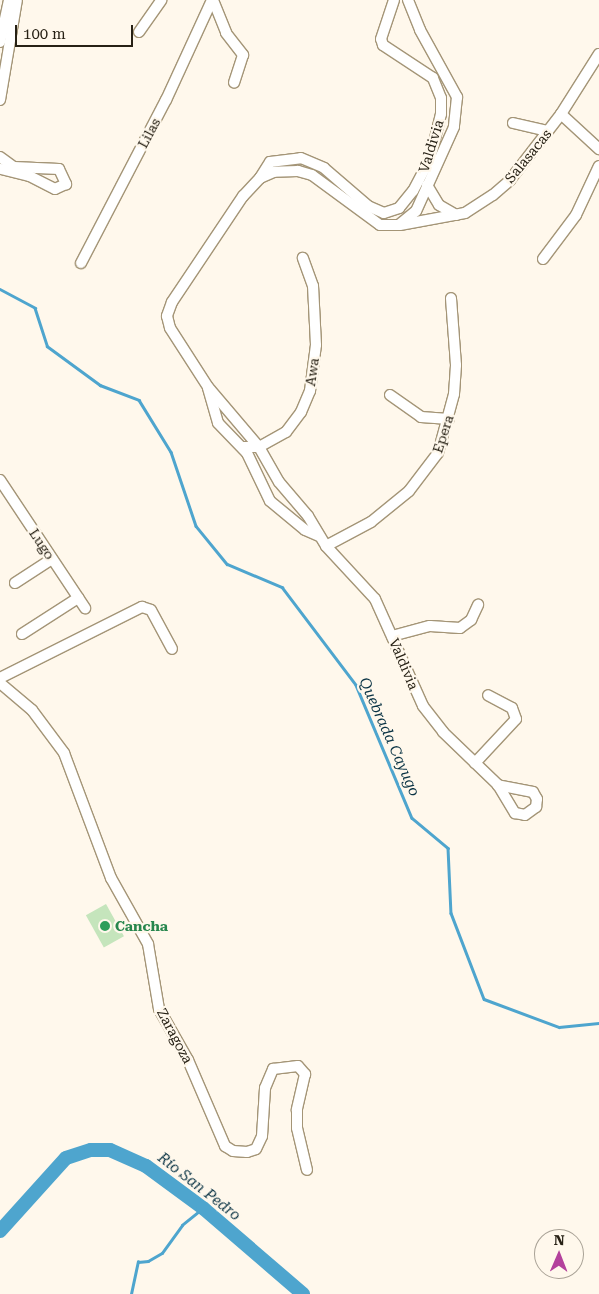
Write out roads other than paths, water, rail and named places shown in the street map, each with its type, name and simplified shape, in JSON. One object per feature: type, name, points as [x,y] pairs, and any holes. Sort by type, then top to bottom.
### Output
[{"type":"street","points":[[0,42],[9,0]]},
{"type":"street","points":[[0,100],[17,0]]},
{"type":"street","points":[[139,32],[161,0]]},
{"type":"street","points":[[212,0],[226,33],[243,56],[234,83]]},
{"type":"street","name":"Lilas","points":[[81,263],[166,100],[212,0]]},
{"type":"street","name":"Valdivia","points":[[394,0],[381,39],[383,45],[433,78],[441,98],[437,132],[422,177],[399,208],[391,212],[376,211],[312,175],[298,171],[274,172],[260,178],[243,196],[172,302],[167,316],[170,328],[208,387],[259,447],[278,482],[308,516],[326,546],[375,599],[423,706],[443,732],[498,785]]},
{"type":"street","points":[[399,225],[416,211],[428,188],[454,127],[457,97],[420,30],[408,0]]},
{"type":"street","name":"Salasacas","points":[[356,200],[380,225],[399,225],[456,215],[473,210],[505,185],[561,114],[599,54]]},
{"type":"street","points":[[561,114],[599,149]]},
{"type":"street","points":[[514,122],[548,131]]},
{"type":"street","points":[[0,157],[14,167],[60,169],[66,184],[55,189],[29,176],[0,169]]},
{"type":"street","points":[[543,259],[576,215],[599,166]]},
{"type":"street","points":[[422,177],[439,205],[456,215]]},
{"type":"street","name":"Awa","points":[[259,447],[290,428],[310,391],[316,345],[313,286],[303,258]]},
{"type":"street","name":"Epera","points":[[326,546],[372,522],[409,492],[438,453],[449,419],[456,365],[451,298]]},
{"type":"street","name":"Valdivia","points":[[208,387],[212,411],[218,423],[242,447],[270,501],[305,530],[319,536]]},
{"type":"street","points":[[390,394],[420,417],[449,419]]},
{"type":"street","points":[[242,447],[259,447]]},
{"type":"street","name":"Lugo","points":[[0,480],[85,608]]},
{"type":"street","points":[[15,582],[52,559]]},
{"type":"street","points":[[22,634],[78,598]]},
{"type":"street","points":[[392,636],[430,626],[460,628],[471,620],[478,605]]},
{"type":"street","points":[[0,678],[142,607],[151,610],[172,648]]},
{"type":"street","name":"Zaragoza","points":[[0,683],[32,710],[64,753],[111,878],[148,944],[158,1008],[188,1060],[225,1146],[233,1151],[247,1152],[256,1149],[262,1136],[265,1088],[273,1069],[298,1066],[305,1074],[297,1110],[297,1128],[307,1170]]},
{"type":"street","points":[[475,763],[516,719],[512,708],[488,695]]},
{"type":"waterway","name":"Quebrada Cayugo","points":[[0,289],[35,308],[47,346],[100,385],[139,400],[171,452],[196,526],[227,564],[282,587],[356,685],[412,818],[448,848],[451,913],[484,999],[559,1027],[599,1023]]},
{"type":"waterway","name":"Río San Pedro","points":[[0,1231],[66,1158],[91,1150],[110,1150],[146,1166],[203,1208],[303,1294]]},
{"type":"waterway","points":[[131,1294],[138,1262],[148,1261],[162,1253],[182,1225],[203,1208]]},
{"type":"place","name":"Cancha","points":[[105,926]]}]
